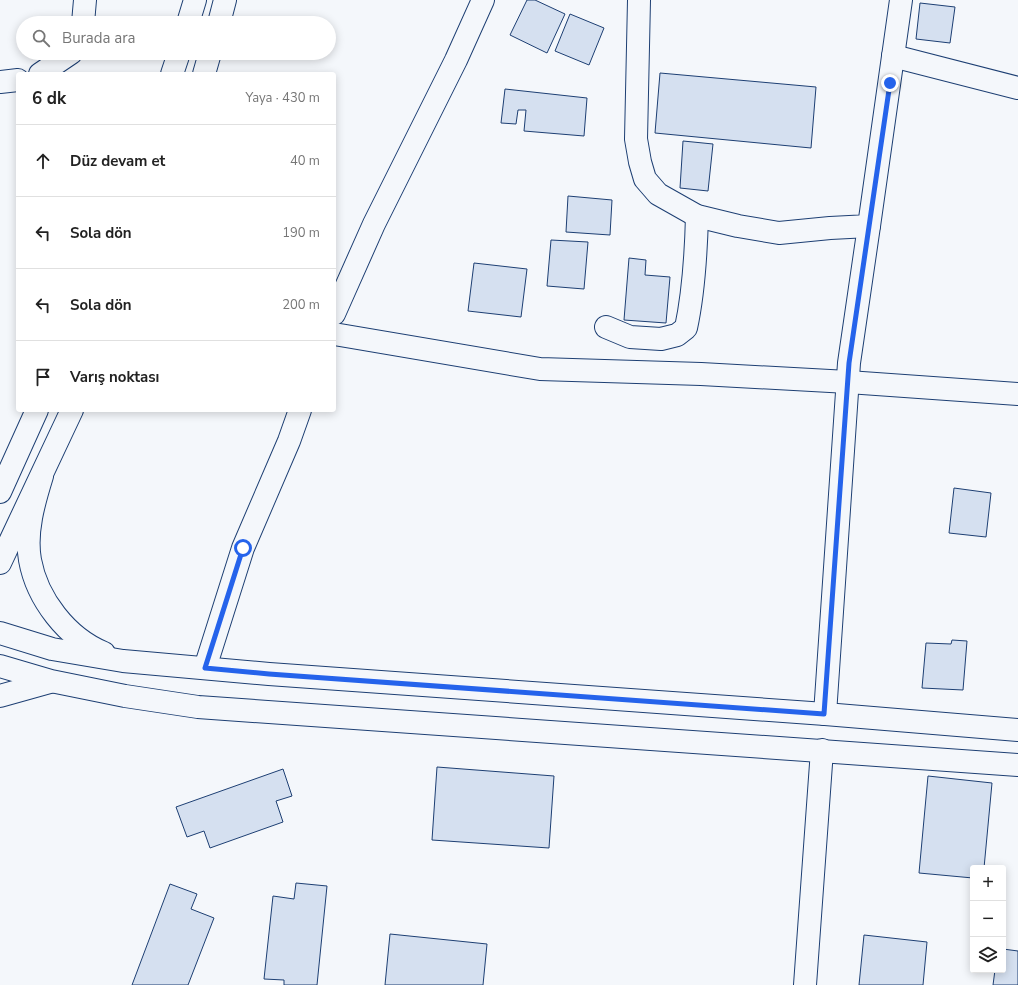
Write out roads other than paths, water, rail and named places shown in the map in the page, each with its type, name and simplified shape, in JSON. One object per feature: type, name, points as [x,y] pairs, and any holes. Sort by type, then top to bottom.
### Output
[{"type":"street","points":[[84,16],[85,0]]},
{"type":"street","points":[[190,16],[195,0]]},
{"type":"street","points":[[221,16],[225,0]]},
{"type":"street","points":[[336,304],[340,285],[374,224],[456,60],[483,0]]},
{"type":"street","points":[[639,0],[636,139],[645,179],[658,194],[698,216],[738,226],[779,233],[869,226]]},
{"type":"street","points":[[824,714],[849,363],[901,0]]},
{"type":"street","points":[[893,56],[1018,88]]},
{"type":"street","points":[[43,72],[61,60]]},
{"type":"street","points":[[173,72],[177,60]]},
{"type":"street","points":[[205,72],[208,60]]},
{"type":"street","points":[[0,82],[16,80]]},
{"type":"street","points":[[606,328],[630,337],[661,339],[677,335],[686,328],[691,307],[695,271],[698,216]]},
{"type":"street","points":[[336,334],[540,369],[701,374],[848,382],[1018,394]]},
{"type":"street","points":[[0,563],[71,412]]},
{"type":"street","points":[[205,668],[243,548],[289,441],[299,412]]},
{"type":"street","points":[[0,471],[19,433],[35,416]]},
{"type":"street","points":[[0,492],[35,416]]},
{"type":"street","points":[[42,476],[34,505],[30,533],[30,560],[39,588],[53,613],[73,634],[96,650],[123,661]]},
{"type":"street","points":[[0,633],[52,649],[123,661],[269,674],[824,714],[1018,730]]},
{"type":"street","points":[[0,666],[51,681],[125,696],[198,707],[1018,765]]},
{"type":"street","points":[[0,696],[51,681]]},
{"type":"street","points":[[805,985],[822,750]]}]
